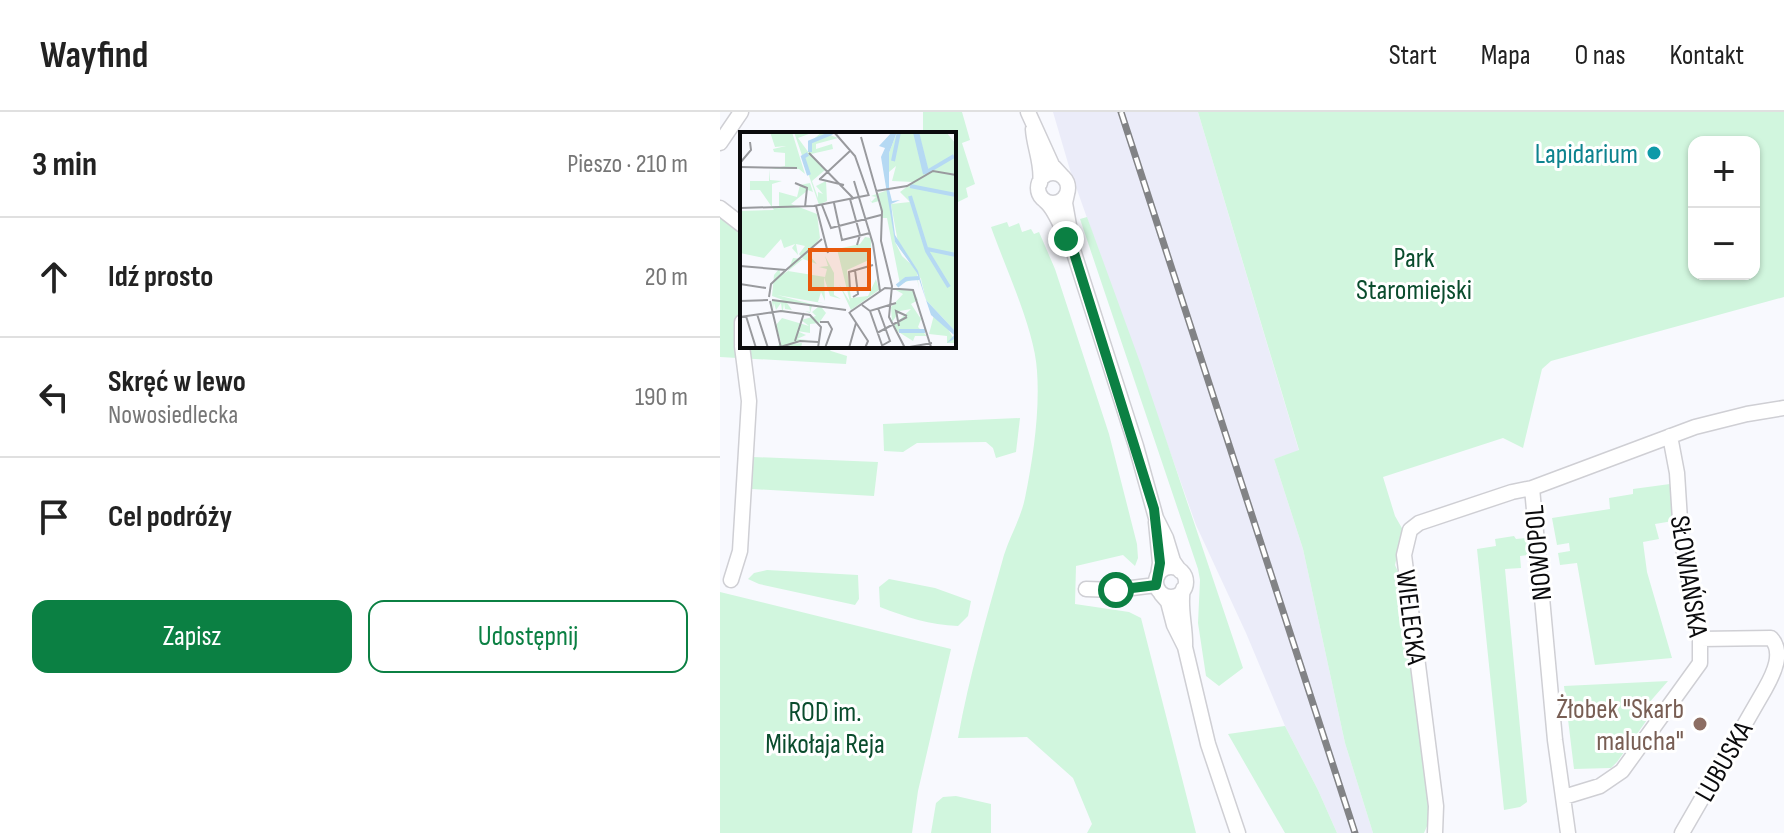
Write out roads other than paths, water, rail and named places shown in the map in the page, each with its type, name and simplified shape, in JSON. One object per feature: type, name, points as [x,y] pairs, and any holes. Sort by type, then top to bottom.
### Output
[{"type":"street","points":[[720,143],[741,112]]},
{"type":"street","points":[[1030,118],[1045,144],[1052,165],[1068,186],[1065,203],[1074,253]]},
{"type":"street","points":[[1030,118],[1041,171],[1039,193],[1054,210],[1060,229],[1074,253],[1156,518],[1173,561],[1185,579],[1181,602],[1185,647]]},
{"type":"street","points":[[1040,183],[1051,174],[1063,177]]},
{"type":"street","points":[[1045,201],[1058,202],[1067,194]]},
{"type":"street","points":[[720,208],[740,223]]},
{"type":"street","points":[[731,580],[740,551],[749,401],[742,348]]},
{"type":"street","name":"NOWOPOL","points":[[1568,833],[1551,696],[1532,488],[1670,436],[1725,419],[1784,408]]},
{"type":"street","name":"SŁOWIAŃSKA","points":[[1564,797],[1600,786],[1622,771],[1700,663],[1700,639],[1681,536],[1677,473],[1670,436]]},
{"type":"street","name":"WIELECKA","points":[[1435,833],[1436,806],[1404,555],[1410,530],[1419,523],[1532,488]]},
{"type":"street","points":[[1156,518],[1160,563],[1158,585],[1185,647],[1208,744],[1237,832]]},
{"type":"street","points":[[1158,585],[1168,568],[1180,571]]},
{"type":"street","points":[[1086,589],[1116,590],[1158,585],[1173,597],[1183,589]]},
{"type":"street","name":"LUBUSKA","points":[[1682,833],[1777,667],[1780,654],[1778,645],[1771,638],[1700,639]]},
{"type":"railway","points":[[1121,112],[1355,833]]},
{"type":"place","name":"Lapidarium","points":[[1654,153]]},
{"type":"place","name":"Żłobek \"Skarb malucha\"","points":[[1700,724]]},
{"type":"park label","name":"Park Staromiejski","points":[[1414,273]]},
{"type":"park label","name":"ROD im. Mikołaja Reja","points":[[825,727]]}]
